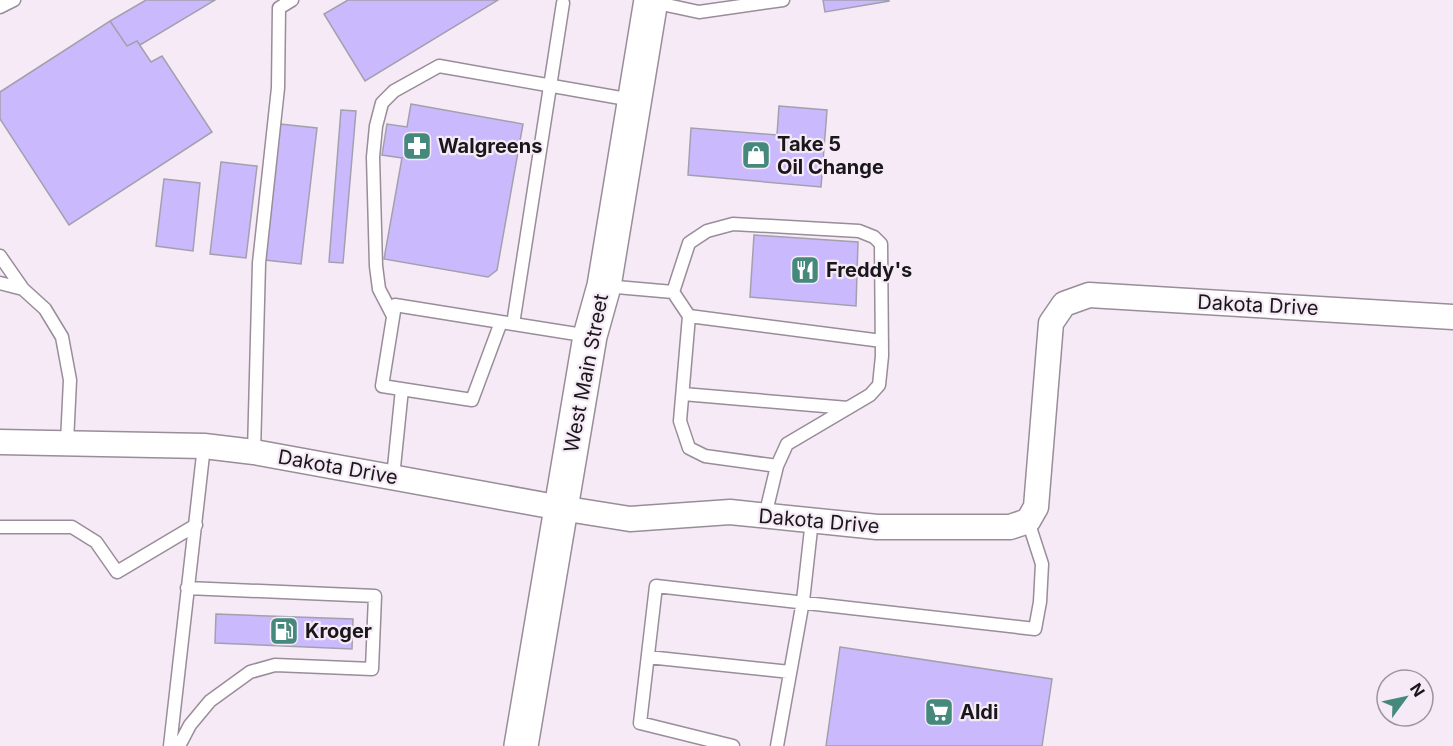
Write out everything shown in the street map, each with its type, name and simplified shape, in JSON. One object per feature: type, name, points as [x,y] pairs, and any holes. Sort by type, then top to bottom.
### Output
[{"type":"main road","name":"West Main Street","points":[[521,746],[590,336],[604,286],[651,1]]},
{"type":"street","name":"Dakota Drive","points":[[0,442],[204,446],[254,452],[630,519],[730,512],[877,527],[1010,527],[1028,521],[1036,507],[1051,323],[1064,304],[1089,295],[1453,317]]},
{"type":"lane","points":[[0,8],[14,0]]},
{"type":"lane","points":[[254,452],[260,262],[278,88],[279,8],[292,0]]},
{"type":"lane","points":[[651,1],[699,12],[783,0]]},
{"type":"lane","points":[[562,3],[550,86],[507,323],[472,400],[382,386],[395,305],[507,323],[590,336]]},
{"type":"lane","points":[[393,316],[379,289],[376,266],[373,157],[376,126],[382,103],[394,91],[439,66],[634,101]]},
{"type":"lane","points":[[673,292],[689,243],[707,231],[733,225],[859,231],[874,237],[881,244],[882,341],[879,385],[870,395],[787,444],[777,466],[765,516]]},
{"type":"lane","points":[[0,256],[23,290],[45,309],[62,337],[70,380],[67,442]]},
{"type":"lane","points":[[0,283],[23,290]]},
{"type":"lane","points":[[604,286],[673,292]]},
{"type":"lane","points":[[673,292],[689,316],[680,421],[689,448],[705,456],[777,466]]},
{"type":"lane","points":[[689,316],[882,341]]},
{"type":"lane","points":[[393,477],[402,389]]},
{"type":"lane","points":[[683,394],[848,408]]},
{"type":"lane","points":[[170,746],[204,446]]},
{"type":"lane","points":[[777,746],[803,601],[812,520]]},
{"type":"lane","points":[[733,746],[640,723],[656,586],[1035,629],[1040,602],[1042,564],[1028,521]]},
{"type":"lane","points":[[0,527],[72,527],[96,542],[117,572],[196,525]]},
{"type":"lane","points":[[179,746],[190,725],[210,701],[250,672],[275,665],[372,669],[375,596],[187,588]]},
{"type":"lane","points":[[648,657],[790,672]]},
{"type":"building","points":[[146,0],[215,0],[140,45],[137,41],[127,46],[110,21]]},
{"type":"building","points":[[348,0],[498,0],[365,81],[324,14]]},
{"type":"building","points":[[823,0],[889,0],[889,1],[825,12]]},
{"type":"building","points":[[110,21],[127,46],[137,41],[151,62],[162,56],[212,132],[69,225],[0,119],[0,92]]},
{"type":"building","name":"Walgreens","points":[[411,104],[523,124],[497,270],[488,277],[384,259],[402,158],[382,155],[387,124],[407,127]]},
{"type":"building","name":"Take 5 Oil Change","points":[[779,106],[827,110],[821,187],[688,175],[691,128],[777,135]]},
{"type":"building","points":[[341,110],[356,111],[343,263],[329,262]]},
{"type":"building","points":[[280,124],[317,128],[301,264],[265,260]]},
{"type":"building","points":[[221,162],[257,166],[246,258],[210,254]]},
{"type":"building","points":[[164,179],[200,183],[193,251],[156,246]]},
{"type":"building","name":"Freddy's","points":[[754,235],[858,242],[856,306],[750,297]]},
{"type":"building","name":"Kroger","points":[[216,614],[353,619],[352,649],[215,643]]},
{"type":"building","name":"Aldi","points":[[840,647],[1052,679],[1042,746],[826,746]]},
{"type":"place","name":"Walgreens","points":[[417,146]]},
{"type":"place","name":"Take 5 Oil Change","points":[[756,155]]},
{"type":"place","name":"Freddy's","points":[[805,270]]},
{"type":"place","name":"Kroger","points":[[284,631]]},
{"type":"place","name":"Aldi","points":[[939,712]]}]
